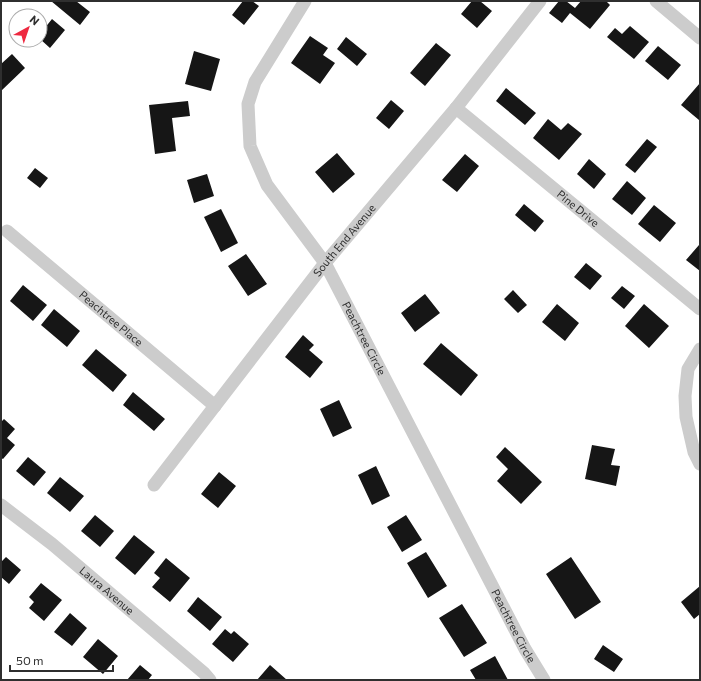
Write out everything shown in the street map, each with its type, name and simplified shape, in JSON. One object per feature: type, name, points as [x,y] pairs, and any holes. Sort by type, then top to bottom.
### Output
[{"type":"street","name":"Peachtree Circle","points":[[305,1],[255,82],[248,104],[250,146],[267,185],[325,263],[525,649],[544,680]]},
{"type":"street","name":"South End Avenue","points":[[154,485],[325,263],[456,108],[540,1]]},
{"type":"street","points":[[656,1],[700,38]]},
{"type":"street","name":"Pine Drive","points":[[456,108],[700,309]]},
{"type":"street","name":"Peachtree Place","points":[[7,231],[215,406]]},
{"type":"street","points":[[700,349],[688,370],[685,396],[686,417],[694,452],[700,464]]},
{"type":"street","name":"Laura Avenue","points":[[1,505],[52,544],[204,673],[210,680]]},
{"type":"building","points":[[51,1],[76,1],[90,12],[80,25]]},
{"type":"building","points":[[243,1],[252,1],[259,6],[244,25],[232,15]]},
{"type":"building","points":[[472,1],[480,1],[492,11],[477,28],[461,14]]},
{"type":"building","points":[[559,1],[566,1],[575,8],[581,1],[606,1],[610,5],[590,29],[570,13],[562,23],[549,13]]},
{"type":"building","points":[[52,19],[65,30],[50,48],[48,46],[48,24]]},
{"type":"building","points":[[630,26],[649,42],[634,59],[607,37],[615,28],[622,34]]},
{"type":"building","points":[[310,36],[328,48],[323,55],[335,63],[320,84],[291,63]]},
{"type":"building","points":[[346,37],[367,54],[357,66],[337,49]]},
{"type":"building","points":[[436,43],[451,55],[425,86],[410,73]]},
{"type":"building","points":[[658,46],[681,65],[668,80],[645,61]]},
{"type":"building","points":[[194,51],[220,59],[211,91],[185,84]]},
{"type":"building","points":[[12,54],[25,68],[1,91],[1,64]]},
{"type":"building","points":[[700,83],[700,118],[699,120],[681,105]]},
{"type":"building","points":[[506,88],[536,113],[525,125],[496,101]]},
{"type":"building","points":[[391,100],[404,111],[389,129],[376,118]]},
{"type":"building","points":[[188,101],[190,116],[172,118],[176,151],[155,154],[149,105]]},
{"type":"building","points":[[548,119],[561,130],[568,123],[582,134],[559,160],[533,138]]},
{"type":"building","points":[[647,139],[657,147],[635,173],[625,165]]},
{"type":"building","points":[[337,153],[355,174],[333,193],[315,172]]},
{"type":"building","points":[[465,154],[479,166],[457,192],[442,180]]},
{"type":"building","points":[[589,159],[606,174],[594,189],[577,174]]},
{"type":"building","points":[[35,168],[48,178],[40,188],[27,178]]},
{"type":"building","points":[[207,174],[214,196],[194,203],[187,180]]},
{"type":"building","points":[[627,181],[646,198],[632,215],[612,199]]},
{"type":"building","points":[[524,204],[544,221],[535,232],[515,215]]},
{"type":"building","points":[[654,205],[676,223],[660,242],[638,224]]},
{"type":"building","points":[[221,209],[238,243],[221,252],[204,217]]},
{"type":"building","points":[[700,245],[700,271],[686,260]]},
{"type":"building","points":[[246,254],[267,284],[248,296],[228,266]]},
{"type":"building","points":[[586,263],[602,276],[590,290],[574,277]]},
{"type":"building","points":[[23,285],[47,305],[33,321],[10,301]]},
{"type":"building","points":[[622,286],[635,296],[624,309],[611,298]]},
{"type":"building","points":[[513,290],[527,305],[518,313],[504,299]]},
{"type":"building","points":[[425,294],[440,313],[415,332],[401,313]]},
{"type":"building","points":[[557,304],[579,323],[565,341],[542,322]]},
{"type":"building","points":[[644,304],[669,326],[649,348],[625,326]]},
{"type":"building","points":[[54,309],[80,331],[67,347],[41,325]]},
{"type":"building","points":[[303,335],[314,345],[309,350],[323,362],[310,378],[285,357]]},
{"type":"building","points":[[441,343],[478,375],[461,396],[423,364]]},
{"type":"building","points":[[96,349],[127,375],[113,392],[82,365]]},
{"type":"building","points":[[133,392],[165,419],[154,431],[123,405]]},
{"type":"building","points":[[339,400],[352,428],[333,437],[320,409]]},
{"type":"building","points":[[4,419],[15,429],[7,438],[15,445],[3,459],[1,458],[1,422]]},
{"type":"building","points":[[592,445],[615,449],[611,465],[620,466],[616,486],[585,479]]},
{"type":"building","points":[[505,447],[542,482],[521,504],[497,481],[508,469],[496,457]]},
{"type":"building","points":[[28,457],[46,472],[34,486],[16,471]]},
{"type":"building","points":[[376,466],[390,496],[372,505],[358,475]]},
{"type":"building","points":[[219,472],[236,486],[218,508],[201,494]]},
{"type":"building","points":[[60,477],[84,496],[70,512],[47,493]]},
{"type":"building","points":[[95,515],[114,531],[100,547],[81,531]]},
{"type":"building","points":[[406,515],[422,540],[402,552],[387,527]]},
{"type":"building","points":[[134,535],[155,552],[135,575],[115,558]]},
{"type":"building","points":[[426,552],[447,586],[428,598],[407,563]]},
{"type":"building","points":[[6,557],[21,570],[9,584],[1,577],[1,562]]},
{"type":"building","points":[[571,557],[601,602],[575,619],[546,574]]},
{"type":"building","points":[[166,558],[190,578],[170,602],[152,587],[160,578],[154,573]]},
{"type":"building","points":[[41,583],[62,600],[44,621],[29,608],[34,602],[29,597]]},
{"type":"building","points":[[700,586],[700,614],[694,619],[681,602]]},
{"type":"building","points":[[198,597],[222,617],[210,631],[187,611]]},
{"type":"building","points":[[462,604],[487,643],[464,657],[439,618]]},
{"type":"building","points":[[70,613],[87,628],[72,646],[54,632]]},
{"type":"building","points":[[225,629],[231,634],[234,631],[249,644],[233,662],[212,644]]},
{"type":"building","points":[[98,639],[118,656],[103,674],[83,657]]},
{"type":"building","points":[[603,645],[623,659],[614,672],[594,659]]},
{"type":"building","points":[[495,656],[508,680],[476,680],[470,670]]},
{"type":"building","points":[[140,665],[152,675],[148,680],[127,680]]},
{"type":"building","points":[[270,665],[287,680],[257,680]]}]
